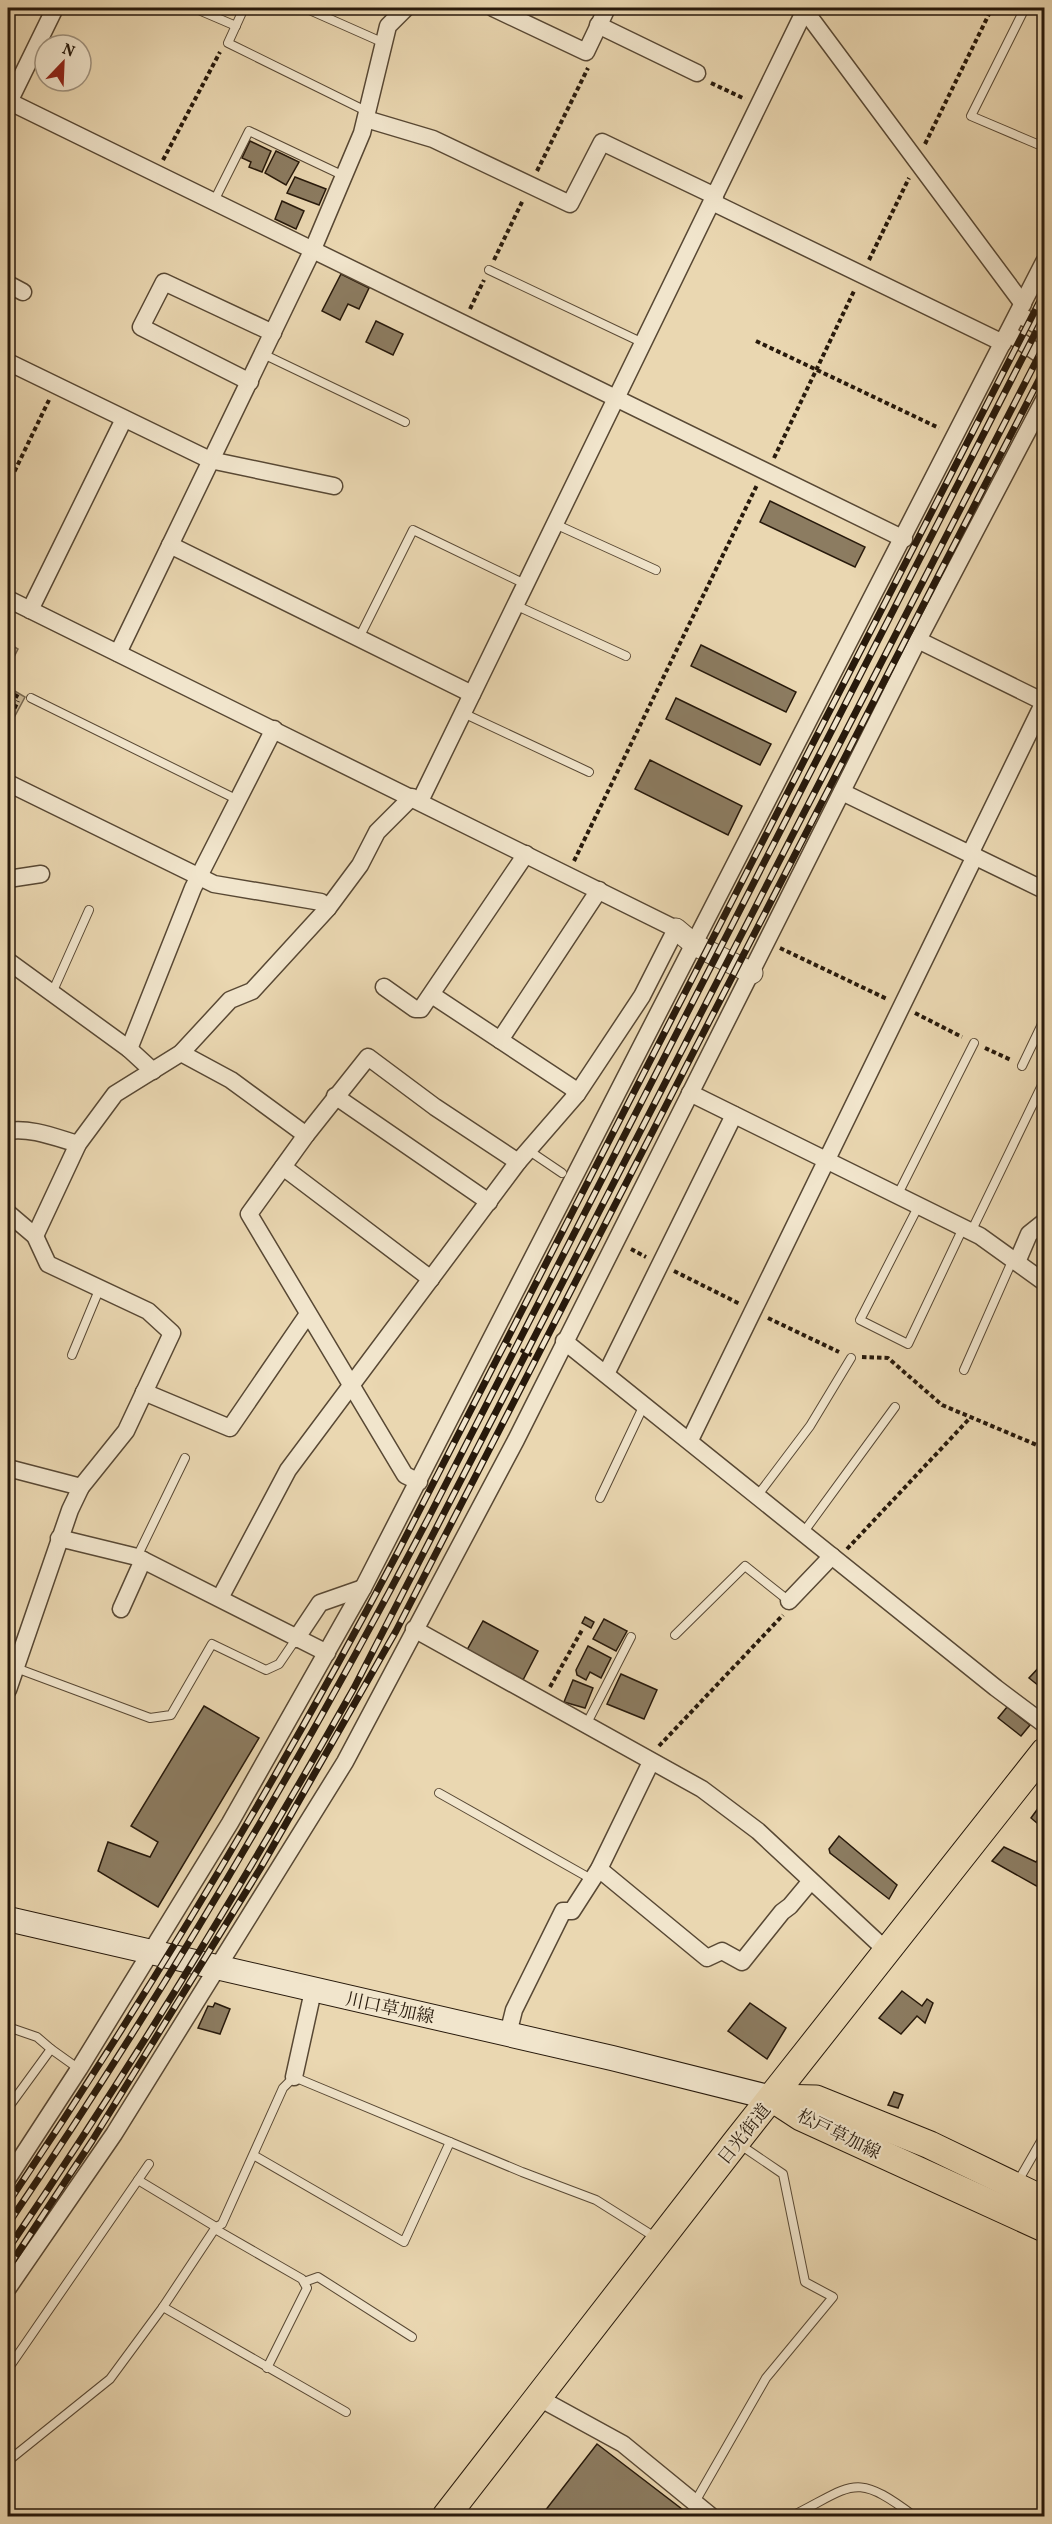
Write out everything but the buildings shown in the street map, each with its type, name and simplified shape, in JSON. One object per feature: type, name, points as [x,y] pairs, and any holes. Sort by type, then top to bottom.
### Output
[{"type":"main road","name":"日光街道","points":[[446,2517],[736,2142],[1044,1752]]},
{"type":"main road","name":"川口草加線","points":[[8,1919],[313,1991],[508,2034],[772,2098]]},
{"type":"main road","name":"松戸草加線","points":[[772,2098],[816,2099],[930,2145],[1044,2200]]},
{"type":"main road","name":"松戸草加線","points":[[772,2098],[801,2117],[1044,2228]]},
{"type":"street","points":[[55,8],[8,102],[904,539]]},
{"type":"street","points":[[118,653],[313,249],[344,176],[366,115],[388,26],[406,8]]},
{"type":"street","points":[[493,8],[586,52],[607,8]]},
{"type":"street","points":[[35,1236],[78,1144],[116,1094],[181,1053],[230,1000],[252,991],[328,908],[360,865],[377,831],[416,799],[464,713],[616,399],[641,342],[805,9],[1021,309],[1044,329]]},
{"type":"street","points":[[598,25],[697,73]]},
{"type":"street","points":[[366,115],[433,139],[570,204],[602,142],[862,274],[1044,357]]},
{"type":"street","points":[[8,2178],[79,2069],[230,1823],[363,1588],[957,436],[1044,262]]},
{"type":"street","points":[[250,382],[141,327],[164,282],[273,333]]},
{"type":"street","points":[[8,284],[23,292]]},
{"type":"street","points":[[8,363],[210,460],[334,486]]},
{"type":"street","points":[[8,2288],[114,2134],[345,1762],[516,1440],[614,1240],[752,973],[918,640],[1044,400]]},
{"type":"street","points":[[30,610],[124,419]]},
{"type":"street","points":[[170,545],[472,694]]},
{"type":"street","points":[[8,599],[676,929],[695,945],[752,973]]},
{"type":"street","points":[[690,1440],[828,1162],[1044,702],[918,640]]},
{"type":"street","points":[[129,1049],[199,877],[274,729]]},
{"type":"street","points":[[8,783],[214,884],[321,902],[328,908]]},
{"type":"street","points":[[842,792],[1044,890]]},
{"type":"street","points":[[384,987],[415,1009],[421,1009],[526,854]]},
{"type":"street","points":[[8,879],[41,874]]},
{"type":"street","points":[[500,1040],[598,890]]},
{"type":"street","points":[[220,1598],[288,1470],[523,1156],[577,1094],[642,996],[676,929]]},
{"type":"street","points":[[8,961],[129,1049],[153,1071]]},
{"type":"street","points":[[432,995],[577,1094]]},
{"type":"street","points":[[181,1053],[231,1080],[306,1135]]},
{"type":"street","points":[[419,1482],[405,1475],[249,1214],[335,1096],[368,1057],[435,1107],[523,1156]]},
{"type":"street","points":[[690,1093],[967,1230],[1044,1282]]},
{"type":"street","points":[[335,1096],[489,1202]]},
{"type":"street","points":[[606,1374],[734,1115]]},
{"type":"street","points":[[8,1131],[37,1134],[78,1144]]},
{"type":"street","points":[[283,1167],[431,1279]]},
{"type":"street","points":[[8,1213],[35,1236],[48,1264],[99,1290],[148,1311],[172,1333],[126,1431],[81,1487],[16,1641],[15,1668],[8,1690]]},
{"type":"street","points":[[1015,1261],[1029,1234],[1044,1222]]},
{"type":"street","points":[[144,1392],[230,1428],[308,1314]]},
{"type":"street","points":[[564,1341],[1044,1724]]},
{"type":"street","points":[[8,1468],[81,1487]]},
{"type":"street","points":[[60,1538],[140,1558],[220,1598],[296,1640],[327,1653]]},
{"type":"street","points":[[121,1609],[140,1558]]},
{"type":"street","points":[[789,1601],[834,1558]]},
{"type":"street","points":[[296,1640],[320,1603],[363,1588]]},
{"type":"street","points":[[414,1629],[702,1789],[758,1831],[810,1882],[888,1952]]},
{"type":"street","points":[[508,2034],[514,2010],[563,1911],[572,1911],[596,1874],[650,1762]]},
{"type":"street","points":[[596,1874],[707,1958],[722,1951],[742,1962],[782,1912],[810,1882]]},
{"type":"street","points":[[294,2077],[313,1991]]},
{"type":"street","points":[[539,2398],[623,2444],[711,2517]]},
{"type":"lane","points":[[244,8],[228,44],[366,115]]},
{"type":"lane","points":[[305,8],[384,43]]},
{"type":"lane","points":[[1025,8],[971,116],[1044,147]]},
{"type":"lane","points":[[201,11],[236,26]]},
{"type":"lane","points":[[214,201],[249,131],[344,176]]},
{"type":"lane","points":[[489,270],[641,342]]},
{"type":"lane","points":[[263,354],[405,422]]},
{"type":"lane","points":[[555,524],[656,570]]},
{"type":"lane","points":[[359,638],[413,530],[525,584]]},
{"type":"lane","points":[[515,605],[626,656]]},
{"type":"lane","points":[[31,698],[238,800]]},
{"type":"lane","points":[[464,713],[589,772]]},
{"type":"lane","points":[[52,993],[89,910]]},
{"type":"lane","points":[[1022,1066],[1044,1020]]},
{"type":"lane","points":[[897,1196],[974,1042]]},
{"type":"lane","points":[[918,1207],[860,1320],[908,1344],[1044,1081]]},
{"type":"lane","points":[[523,1156],[562,1173]]},
{"type":"lane","points":[[964,1370],[1015,1261]]},
{"type":"lane","points":[[72,1355],[99,1290]]},
{"type":"lane","points":[[758,1495],[810,1426],[851,1358]]},
{"type":"lane","points":[[600,1498],[644,1404]]},
{"type":"lane","points":[[803,1533],[895,1407]]},
{"type":"lane","points":[[140,1558],[185,1458]]},
{"type":"lane","points":[[675,1635],[745,1566],[789,1601]]},
{"type":"lane","points":[[586,1725],[631,1637]]},
{"type":"lane","points":[[15,1668],[150,1718],[171,1715],[212,1644],[266,1670],[279,1664],[296,1640]]},
{"type":"lane","points":[[439,1793],[596,1874]]},
{"type":"lane","points":[[8,2027],[37,2037],[79,2069]]},
{"type":"lane","points":[[8,2108],[51,2049]]},
{"type":"lane","points":[[8,2461],[110,2379],[163,2307],[215,2228],[222,2224],[255,2156],[283,2088],[294,2077],[596,2200],[661,2240]]},
{"type":"lane","points":[[1016,2186],[1044,2136]]},
{"type":"lane","points":[[255,2156],[404,2242],[450,2142]]},
{"type":"lane","points":[[694,2502],[766,2378],[833,2297],[805,2282],[783,2174],[736,2142]]},
{"type":"lane","points":[[8,2369],[149,2164]]},
{"type":"lane","points":[[138,2180],[304,2282],[307,2288],[267,2368]]},
{"type":"lane","points":[[304,2282],[318,2277],[412,2337]]},
{"type":"lane","points":[[163,2307],[346,2412]]},
{"type":"lane","points":[[792,2517],[850,2487],[866,2486],[886,2495],[914,2517]]},
{"type":"path","points":[[572,866],[992,8]]},
{"type":"path","points":[[157,173],[222,47],[228,44]]},
{"type":"path","points":[[697,73],[697,77],[759,106]]},
{"type":"path","points":[[756,341],[957,436]]},
{"type":"path","points":[[8,485],[56,386]]},
{"type":"path","points":[[8,722],[20,698]]},
{"type":"path","points":[[614,1240],[851,1358],[888,1358],[942,1405],[1044,1448]]},
{"type":"path","points":[[500,1340],[544,1361]]},
{"type":"path","points":[[834,1558],[970,1418]]},
{"type":"path","points":[[650,1762],[661,1742],[789,1609],[789,1601]]},
{"type":"path","points":[[543,1701],[582,1630]]},
{"type":"shaded area","points":[[8,643],[18,649],[8,669]]},
{"type":"shaded area","points":[[8,687],[25,697],[8,729]]},
{"type":"railway","points":[[8,2203],[163,1963],[261,1800],[354,1634],[1044,293]]},
{"type":"railway","points":[[8,2224],[176,1964],[281,1786],[382,1606],[1044,316]]},
{"type":"railway","points":[[8,2249],[99,2112],[187,1972],[354,1688],[1044,346]]},
{"type":"railway","points":[[8,2268],[92,2141],[260,1869],[396,1631],[1044,370]]}]
